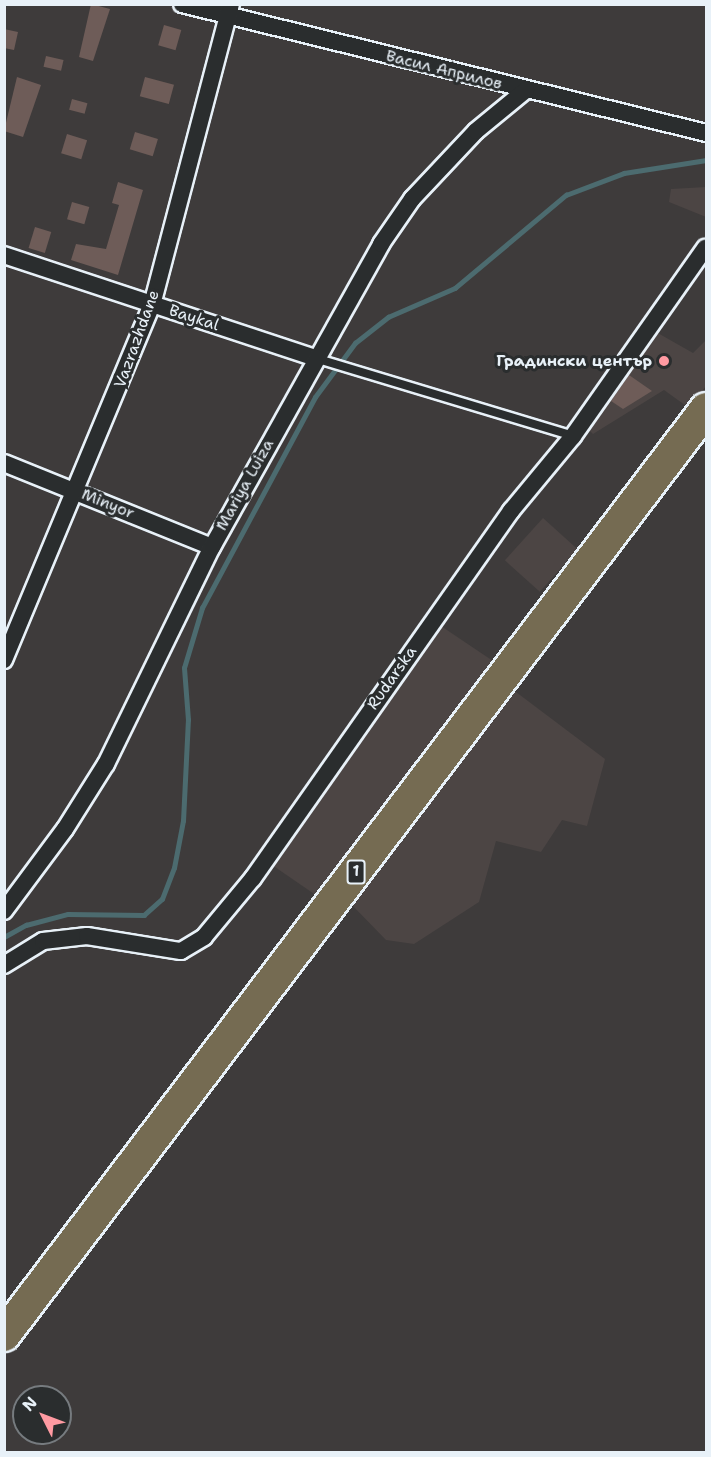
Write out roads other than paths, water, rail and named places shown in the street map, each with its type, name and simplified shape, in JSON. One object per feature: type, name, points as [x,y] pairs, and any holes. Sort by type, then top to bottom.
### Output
[{"type":"highway","name":"1","points":[[4,1335],[706,409]]},
{"type":"street","name":"Васил Априлов","points":[[182,4],[228,10],[526,90],[706,133]]},
{"type":"street","name":"Vazrazhdane","points":[[4,660],[77,492],[152,305],[228,10]]},
{"type":"street","name":"Mariya Luiza","points":[[4,910],[65,829],[106,764],[212,547],[322,360],[381,244],[412,199],[476,131],[526,90]]},
{"type":"street","name":"Rudarska","points":[[4,965],[43,941],[87,936],[181,951],[204,937],[253,878],[510,511],[573,436],[705,249]]},
{"type":"street","name":"Baykal","points":[[4,255],[322,360]]},
{"type":"street","name":"Minyor","points":[[4,463],[212,547]]},
{"type":"lane","points":[[322,360],[573,436]]},
{"type":"waterway","points":[[4,937],[26,925],[68,914],[144,915],[162,899],[174,868],[183,821],[188,720],[184,668],[202,608],[315,397],[355,343],[388,317],[455,288],[566,195],[624,173],[706,160]]},
{"type":"place","name":"Градински център","points":[[664,361]]}]
